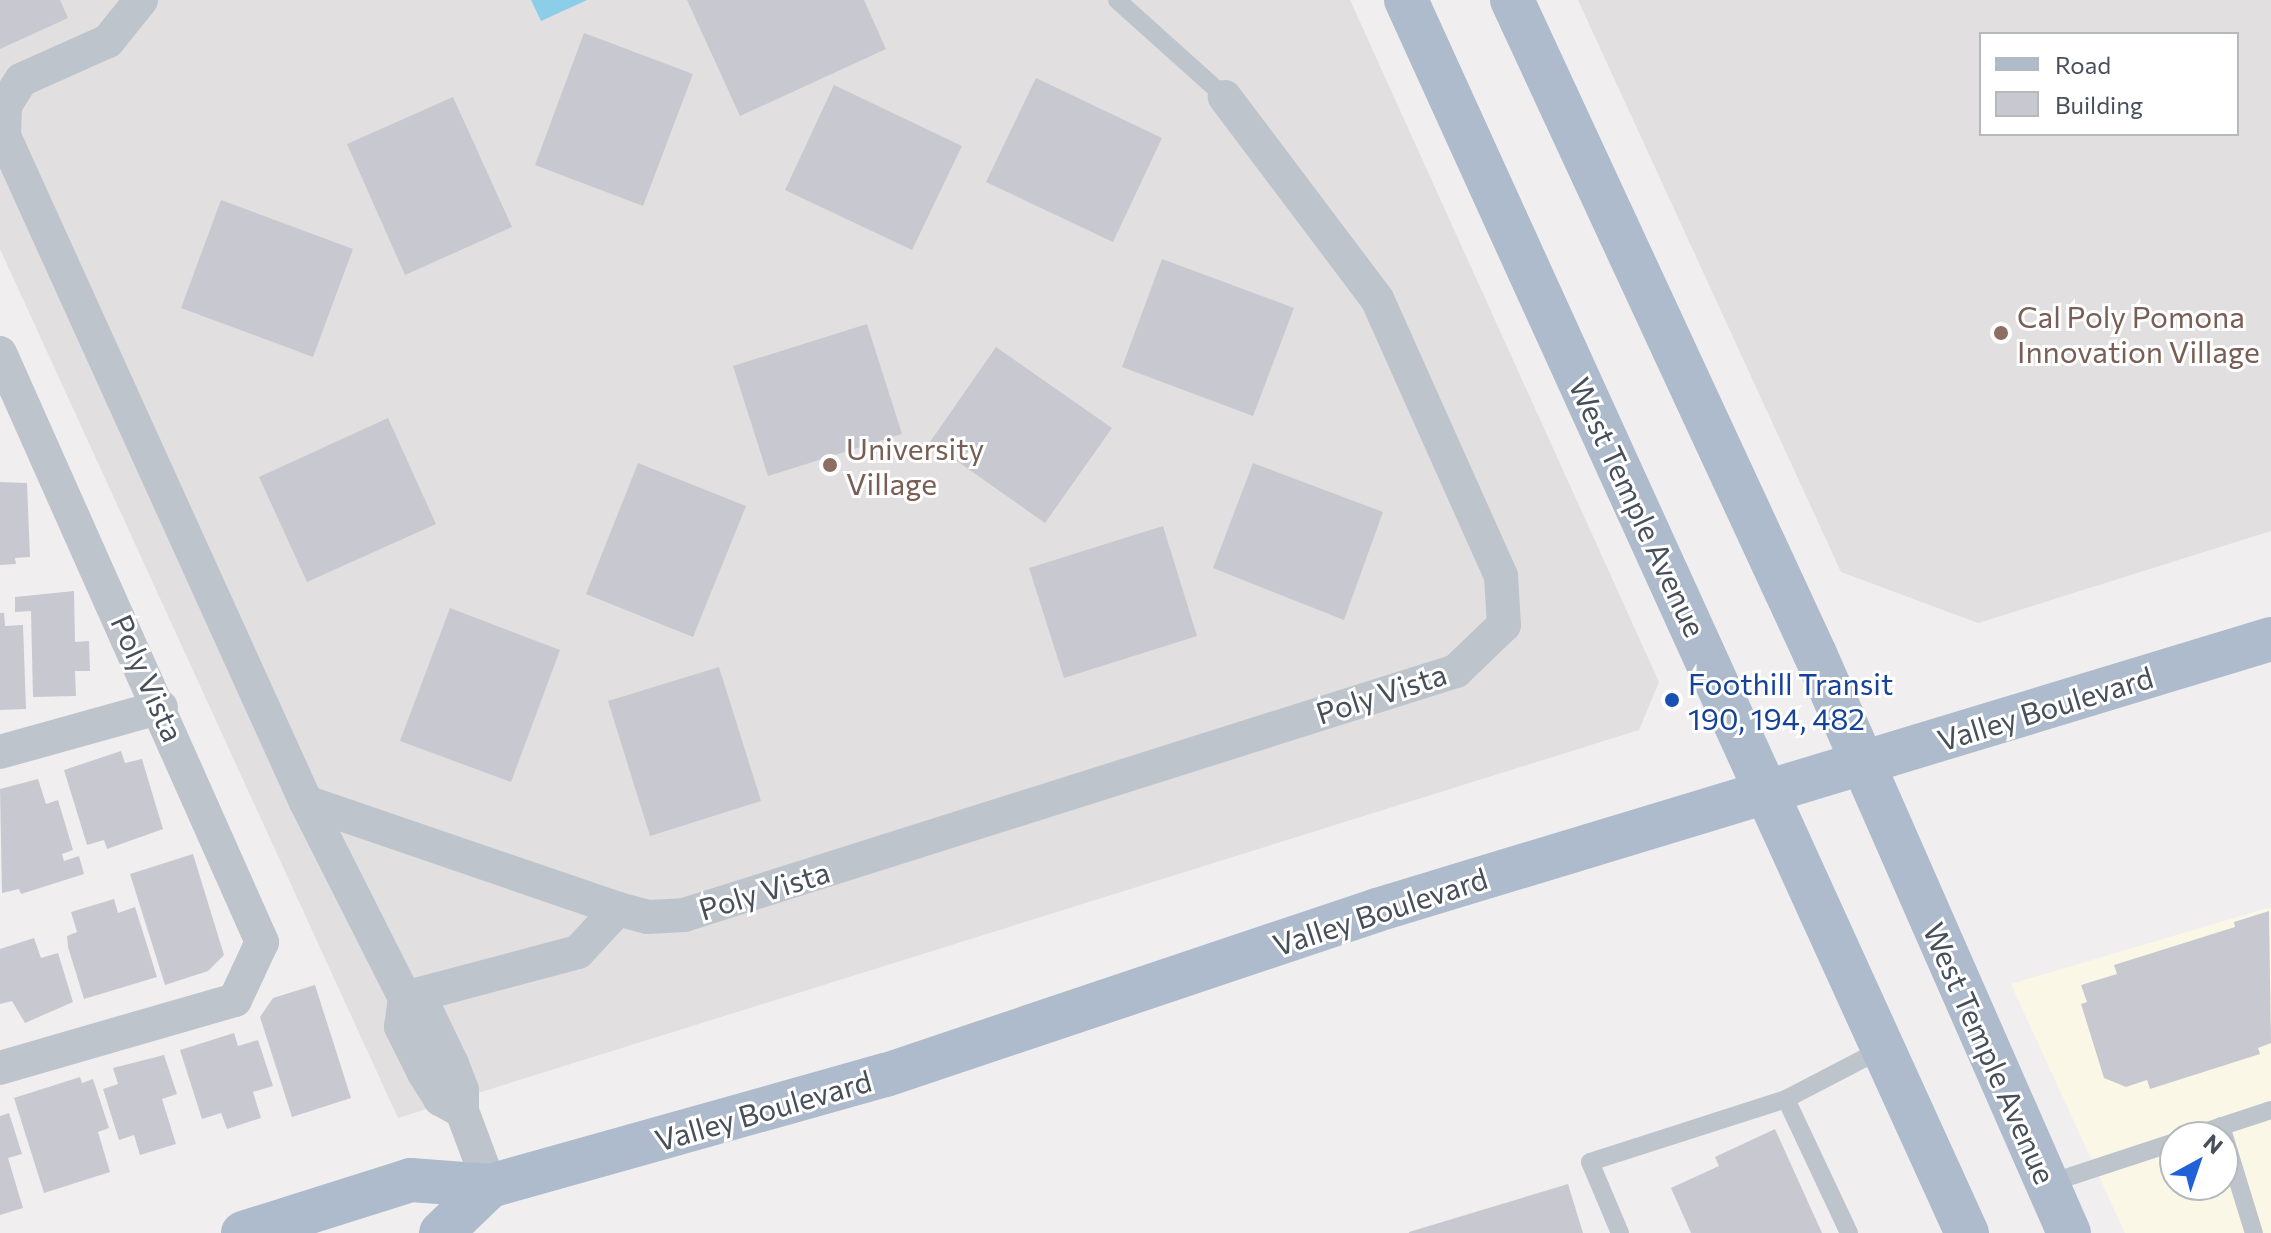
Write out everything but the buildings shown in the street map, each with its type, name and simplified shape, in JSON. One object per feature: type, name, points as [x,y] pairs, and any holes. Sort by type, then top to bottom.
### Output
[{"type":"main road","name":"West Temple Avenue","points":[[1406,0],[1967,1233]]},
{"type":"main road","name":"West Temple Avenue","points":[[1512,0],[1864,765],[2069,1233]]},
{"type":"main road","name":"Valley Boulevard","points":[[243,1233],[411,1180],[490,1186],[886,1075],[1377,910],[1864,765],[2271,639]]},
{"type":"main road","name":"Valley Boulevard","points":[[441,1233],[490,1186]]},
{"type":"street","points":[[136,1],[108,41],[21,80],[5,106],[4,136],[306,802],[405,998],[401,1027],[440,1099],[462,1111],[490,1186]]},
{"type":"street","name":"Poly Vista","points":[[306,802],[618,909],[648,917],[684,915],[1456,671],[1504,625],[1501,576],[1377,299],[1225,97]]},
{"type":"street","name":"Poly Vista","points":[[0,353],[14,419],[161,707],[262,942],[235,1000],[0,1068]]},
{"type":"street","points":[[0,752],[161,707]]},
{"type":"street","points":[[405,998],[578,952],[618,909]]},
{"type":"lane","name":"Poly Vista","points":[[1117,0],[1225,97]]},
{"type":"lane","points":[[1620,1233],[1590,1162],[1786,1099],[1884,1048]]},
{"type":"lane","points":[[1786,1099],[1849,1233]]},
{"type":"lane","points":[[2237,1121],[2271,1110]]},
{"type":"lane","points":[[2047,1184],[2159,1147]]},
{"type":"lane","points":[[2239,1184],[2254,1233]]},
{"type":"shaded area","name":"University Village","points":[[0,0],[1350,0],[1659,682],[1639,730],[398,1118],[0,249]]},
{"type":"shaded area","name":"Cal Poly Pomona Innovation Village","points":[[1578,0],[2271,0],[2271,531],[1978,623],[1841,572]]},
{"type":"shaded area","points":[[2271,907],[2271,1233],[2125,1233],[2011,984]]},
{"type":"water","points":[[531,0],[587,0],[541,21]]},
{"type":"place","name":"Cal Poly Pomona Innovation Village","points":[[2001,333]]},
{"type":"place","name":"University Village","points":[[830,465]]},
{"type":"place","name":"Foothill Transit 190, 194, 482","points":[[1672,700]]}]
